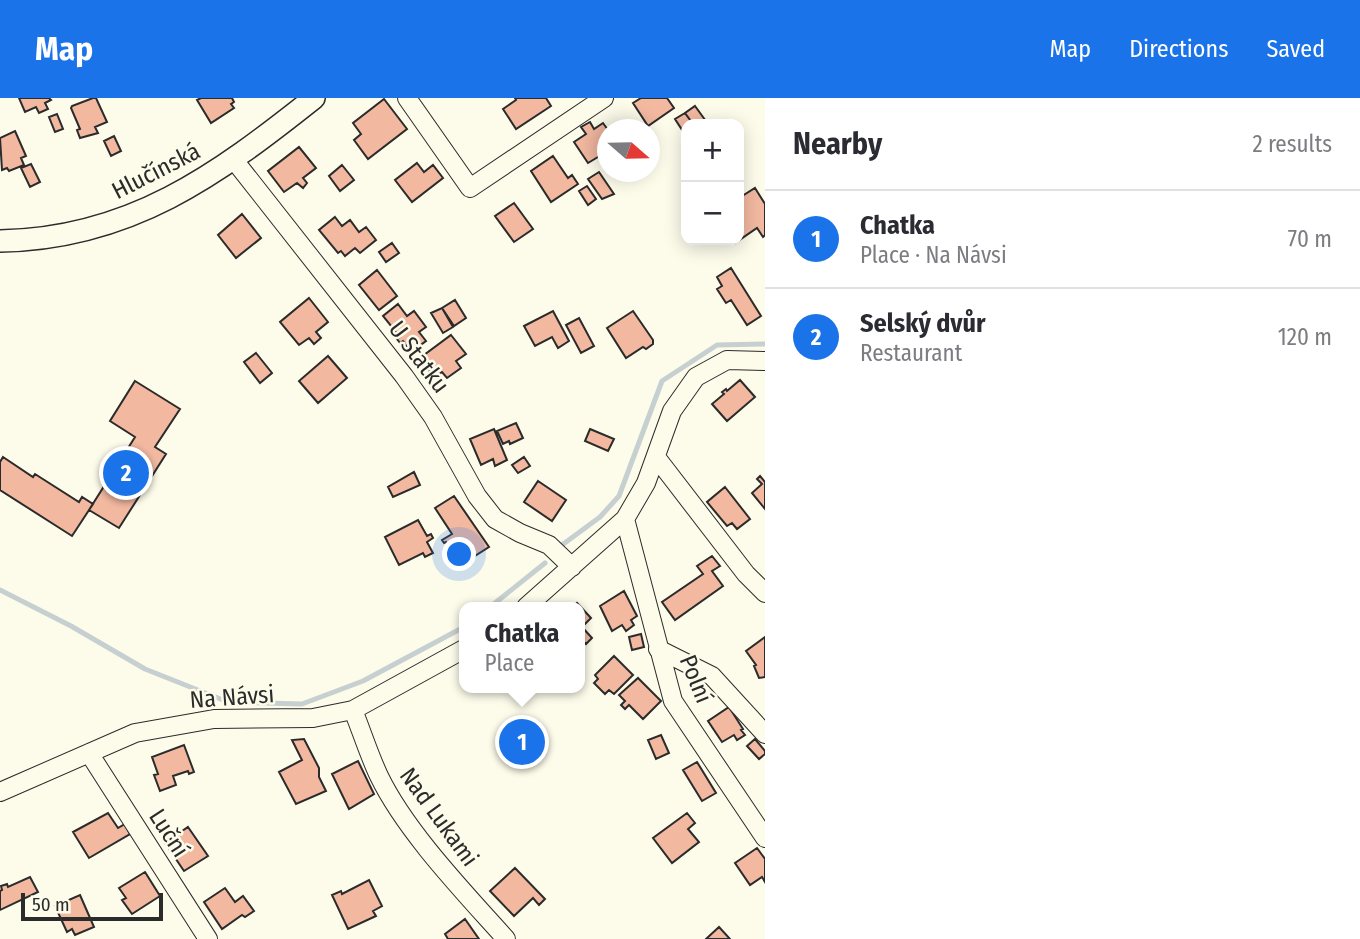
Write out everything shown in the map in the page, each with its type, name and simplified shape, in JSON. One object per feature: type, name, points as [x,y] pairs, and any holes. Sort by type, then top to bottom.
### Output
[{"type":"street","name":"Hlučínská","points":[[0,241],[57,237],[97,228],[163,202],[234,160],[314,98]]},
{"type":"street","points":[[407,98],[470,188],[604,98]]},
{"type":"street","name":"U Statku","points":[[234,160],[404,376],[433,417],[477,496],[495,519],[549,545],[572,566]]},
{"type":"street","points":[[532,602],[625,519],[646,483],[672,411],[696,377],[727,360],[765,361]]},
{"type":"street","points":[[656,457],[746,574],[765,593]]},
{"type":"street","name":"Polní","points":[[625,519],[673,701],[765,838]]},
{"type":"street","points":[[658,649],[712,676],[765,734]]},
{"type":"street","name":"Na Návsi","points":[[0,792],[135,733],[214,719],[313,718],[354,710],[459,652]]},
{"type":"street","name":"Nad Lukami","points":[[354,710],[379,777],[411,826],[462,890],[506,939]]},
{"type":"street","name":"Luční","points":[[89,753],[208,939]]},
{"type":"building","points":[[19,98],[51,100],[45,103],[48,109],[39,113],[36,107],[25,112]]},
{"type":"building","points":[[96,98],[107,122],[95,127],[98,133],[80,138],[77,130],[80,129],[71,108]]},
{"type":"building","points":[[232,98],[234,102],[231,104],[234,108],[211,123],[197,100]]},
{"type":"building","points":[[515,98],[546,98],[551,106],[516,129],[503,109],[516,100]]},
{"type":"building","points":[[641,98],[667,98],[674,108],[658,119],[643,119],[633,103]]},
{"type":"building","points":[[384,99],[407,129],[368,159],[354,140],[361,134],[353,123]]},
{"type":"building","points":[[695,106],[704,119],[689,119],[685,113]]},
{"type":"building","points":[[685,113],[689,119],[681,119],[681,128],[675,119]]},
{"type":"building","points":[[57,114],[63,129],[55,132],[49,117]]},
{"type":"building","points":[[590,122],[594,129],[597,127],[597,158],[588,163],[574,142],[586,134],[581,127]]},
{"type":"building","points":[[15,131],[26,156],[21,158],[24,165],[9,171],[7,168],[2,170],[0,138]]},
{"type":"building","points":[[114,136],[121,151],[111,156],[104,141]]},
{"type":"building","points":[[299,147],[316,168],[303,178],[307,183],[303,188],[297,183],[284,192],[268,171]]},
{"type":"building","points":[[553,156],[568,178],[572,175],[578,184],[551,202],[531,171]]},
{"type":"building","points":[[417,163],[424,172],[433,165],[443,178],[412,202],[395,180]]},
{"type":"building","points":[[31,164],[40,182],[30,187],[21,168]]},
{"type":"building","points":[[342,165],[354,180],[340,191],[329,176]]},
{"type":"building","points":[[597,173],[597,182],[606,182],[614,194],[602,199],[588,179]]},
{"type":"building","points":[[587,186],[596,199],[588,205],[579,191]]},
{"type":"building","points":[[755,188],[765,204],[763,237],[757,228],[744,237],[744,195]]},
{"type":"building","points":[[514,203],[533,229],[514,242],[495,216]]},
{"type":"building","points":[[242,214],[261,238],[236,258],[218,235]]},
{"type":"building","points":[[335,217],[342,226],[350,220],[359,232],[366,227],[376,240],[360,253],[355,248],[345,256],[341,251],[338,253],[319,230]]},
{"type":"building","points":[[392,243],[399,253],[386,262],[379,252]]},
{"type":"building","points":[[731,268],[761,316],[747,325],[731,300],[726,303],[717,289],[722,286],[717,277]]},
{"type":"building","points":[[377,270],[397,296],[379,310],[359,285]]},
{"type":"building","points":[[309,298],[328,322],[316,332],[321,338],[314,344],[309,338],[299,345],[280,322]]},
{"type":"building","points":[[455,300],[466,318],[454,326],[442,308]]},
{"type":"building","points":[[398,304],[407,316],[414,311],[426,327],[419,332],[426,341],[411,352],[403,341],[400,343],[397,339],[400,337],[383,316]]},
{"type":"building","points":[[442,308],[453,327],[443,333],[431,313]]},
{"type":"building","points":[[553,311],[569,341],[558,348],[552,337],[535,346],[524,326]]},
{"type":"building","points":[[633,311],[653,344],[626,358],[607,328]]},
{"type":"building","points":[[579,318],[594,346],[581,353],[566,325]]},
{"type":"building","points":[[451,335],[466,354],[456,361],[461,368],[447,378],[442,372],[434,378],[420,358]]},
{"type":"building","points":[[256,353],[272,373],[260,383],[244,362]]},
{"type":"building","points":[[328,356],[347,378],[318,403],[299,381]]},
{"type":"building","points":[[740,380],[755,397],[727,421],[712,404],[724,394],[722,392]]},
{"type":"building","points":[[135,381],[180,409],[155,447],[166,454],[119,528],[89,510],[135,437],[110,421]]},
{"type":"building","points":[[516,423],[523,438],[503,444],[497,431]]},
{"type":"building","points":[[494,429],[507,460],[495,466],[493,459],[481,465],[470,439]]},
{"type":"building","points":[[590,429],[614,439],[608,451],[585,441]]},
{"type":"building","points":[[3,457],[79,502],[82,497],[93,504],[72,536],[0,490],[0,462]]},
{"type":"building","points":[[524,457],[530,466],[518,473],[512,465]]},
{"type":"building","points":[[414,472],[420,485],[393,497],[388,487]]},
{"type":"building","points":[[760,476],[765,482],[765,509],[752,493],[762,484],[757,479]]},
{"type":"building","points":[[538,481],[566,500],[552,521],[524,502]]},
{"type":"building","points":[[725,487],[750,519],[737,529],[732,523],[727,526],[707,502]]},
{"type":"building","points":[[454,496],[489,547],[470,559],[465,551],[456,557],[442,540],[452,534],[435,508]]},
{"type":"building","points":[[418,520],[427,536],[431,534],[433,538],[427,542],[433,553],[425,557],[423,553],[399,565],[385,537]]},
{"type":"building","points":[[712,556],[720,566],[712,571],[723,586],[675,620],[662,602],[703,574],[697,566]]},
{"type":"building","points":[[624,591],[637,616],[631,620],[634,625],[626,631],[622,625],[612,631],[600,606]]},
{"type":"building","points":[[585,612],[591,618],[585,624]]},
{"type":"building","points":[[585,630],[592,638],[585,643]]},
{"type":"building","points":[[641,634],[644,647],[632,650],[629,637]]},
{"type":"building","points":[[765,637],[765,677],[759,678],[754,666],[756,665],[746,651]]},
{"type":"building","points":[[614,656],[633,675],[614,694],[609,690],[605,694],[594,683],[598,679],[595,675]]},
{"type":"building","points":[[638,678],[661,701],[643,719],[629,705],[625,709],[621,705],[625,701],[619,695]]},
{"type":"building","points":[[729,707],[745,735],[737,740],[734,735],[722,742],[708,721]]},
{"type":"building","points":[[523,726],[533,736],[522,748],[512,737]]},
{"type":"building","points":[[661,735],[669,753],[656,759],[648,740]]},
{"type":"building","points":[[304,739],[319,768],[319,777],[326,791],[296,804],[279,772],[302,760],[292,740]]},
{"type":"building","points":[[755,739],[765,751],[759,759],[747,746]]},
{"type":"building","points":[[184,745],[194,772],[189,774],[188,771],[173,776],[176,785],[160,791],[154,775],[158,774],[152,757]]},
{"type":"building","points":[[358,761],[374,794],[349,809],[332,774]]},
{"type":"building","points":[[697,762],[716,793],[702,801],[683,770]]},
{"type":"building","points":[[108,813],[118,828],[125,824],[130,834],[89,858],[73,832]]},
{"type":"building","points":[[687,813],[695,823],[688,829],[699,842],[672,863],[653,838]]},
{"type":"building","points":[[188,827],[208,856],[184,871],[165,843]]},
{"type":"building","points":[[757,848],[765,859],[765,882],[762,877],[750,885],[735,863]]},
{"type":"building","points":[[515,868],[545,899],[539,905],[533,898],[514,916],[490,891]]},
{"type":"building","points":[[145,872],[160,896],[132,914],[122,900],[126,898],[119,888]]},
{"type":"building","points":[[30,877],[38,892],[0,910],[1,886],[7,884],[8,887]]},
{"type":"building","points":[[369,880],[382,906],[373,911],[376,916],[348,929],[332,895],[341,891],[342,894]]},
{"type":"building","points":[[225,888],[235,902],[243,896],[254,911],[245,917],[242,915],[222,929],[204,902]]},
{"type":"building","points":[[80,895],[94,927],[75,935],[72,929],[67,932],[55,906]]},
{"type":"building","points":[[465,919],[479,939],[448,939],[445,934]]},
{"type":"building","points":[[719,927],[730,939],[706,939]]},
{"type":"waterway","points":[[562,545],[600,517],[619,496],[662,381],[717,345],[765,344]]},
{"type":"waterway","points":[[496,602],[545,563]]},
{"type":"waterway","points":[[0,590],[71,626],[145,669],[228,702],[302,704],[363,681],[459,630]]},
{"type":"place","name":"Selský dvůr","points":[[126,473]]},
{"type":"place","name":"Chatka","points":[[522,742]]}]
